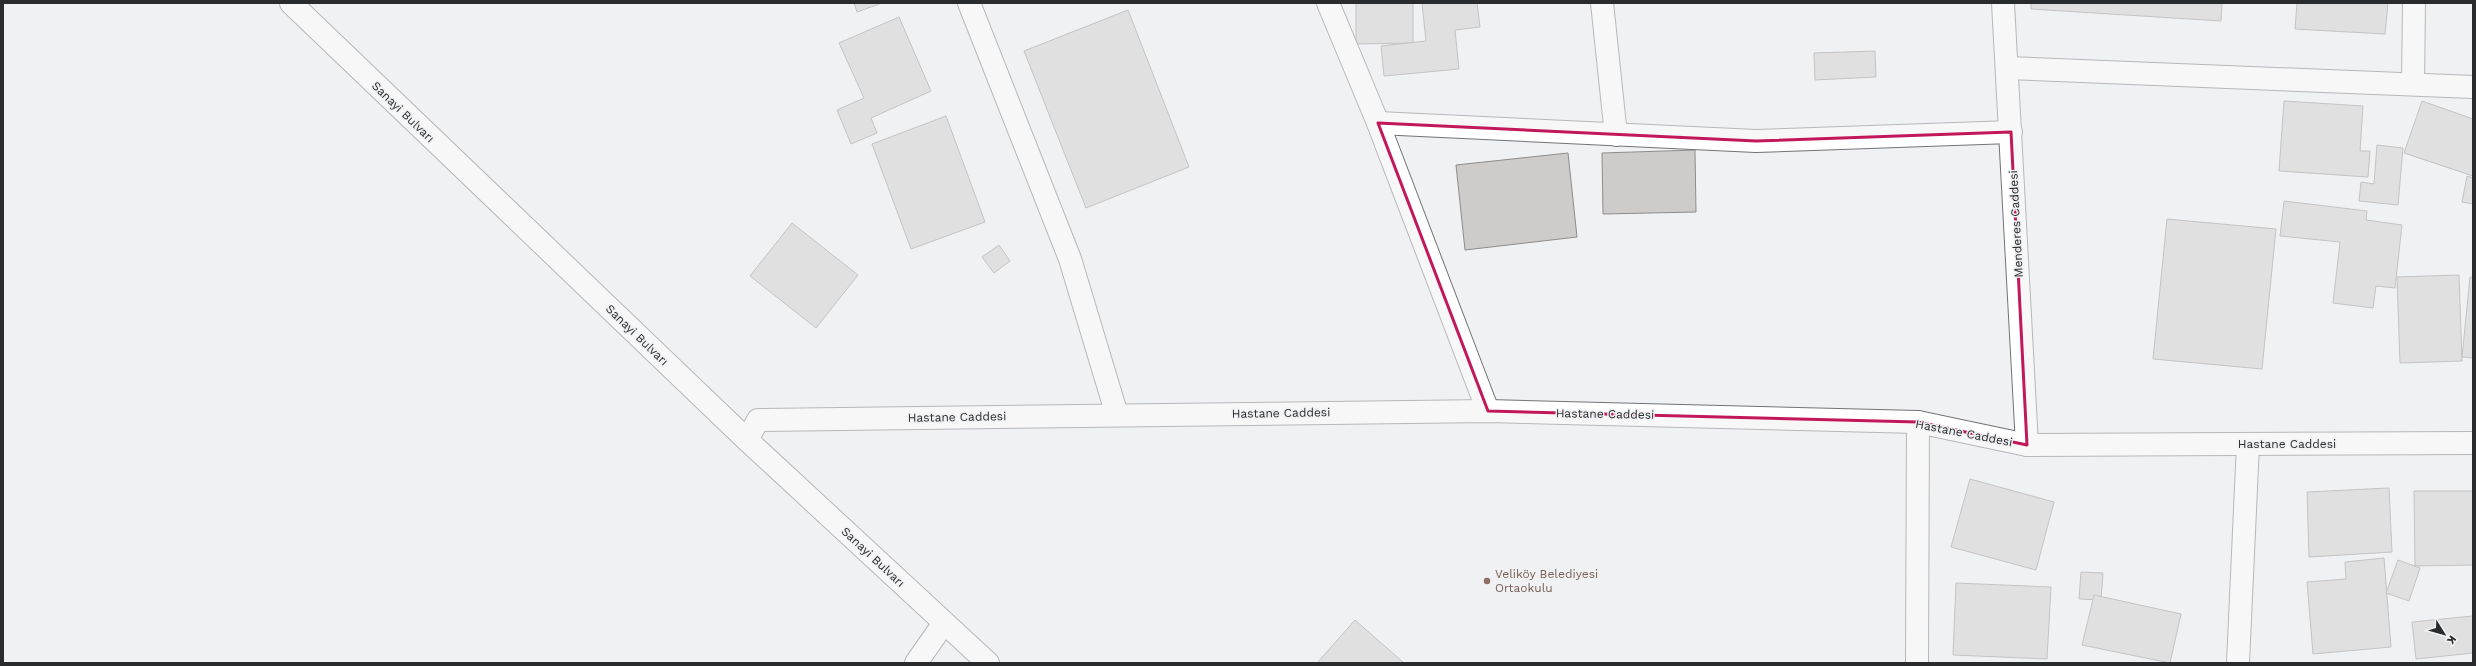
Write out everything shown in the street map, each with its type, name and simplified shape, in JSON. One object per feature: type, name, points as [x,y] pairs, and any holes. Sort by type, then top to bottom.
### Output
[{"type":"street","name":"Sanayi Bulvarı","points":[[291,3],[747,440],[988,663]]},
{"type":"street","points":[[969,3],[1070,259],[1117,415]]},
{"type":"street","points":[[1328,3],[1378,123],[1488,411]]},
{"type":"street","points":[[1602,3],[1616,134]]},
{"type":"street","name":"Menderes Caddesi","points":[[2003,3],[2027,445]]},
{"type":"street","points":[[2413,84],[2414,3]]},
{"type":"street","points":[[2007,68],[2473,87]]},
{"type":"street","points":[[1378,123],[1756,141],[2011,132]]},
{"type":"street","name":"Hastane Caddesi","points":[[747,440],[758,420],[1488,411],[1918,422],[2027,445],[2473,443]]},
{"type":"street","points":[[1917,663],[1918,422]]},
{"type":"street","points":[[2238,663],[2248,444]]},
{"type":"street","points":[[916,663],[944,623]]},
{"type":"highlighted area","points":[[1378,123],[1756,141],[2011,132],[2027,445],[1918,422],[1488,411]]},
{"type":"building","points":[[854,3],[882,3],[857,12]]},
{"type":"building","points":[[1356,3],[1413,3],[1413,43],[1356,44]]},
{"type":"building","points":[[1422,3],[1477,3],[1480,27],[1455,30],[1459,69],[1384,76],[1381,46],[1426,41]]},
{"type":"building","points":[[2031,3],[2222,3],[2221,21],[2031,9]]},
{"type":"building","points":[[2297,3],[2388,3],[2385,34],[2295,29]]},
{"type":"building","points":[[1128,10],[1189,167],[1086,208],[1024,51]]},
{"type":"building","points":[[899,17],[931,91],[871,118],[877,133],[851,144],[837,110],[864,98],[839,43]]},
{"type":"building","points":[[1875,51],[1876,77],[1815,80],[1814,53]]},
{"type":"building","points":[[2284,101],[2363,106],[2360,151],[2370,151],[2368,177],[2279,171]]},
{"type":"building","points":[[2422,101],[2473,119],[2473,176],[2404,153]]},
{"type":"building","points":[[946,116],[985,222],[911,249],[872,144]]},
{"type":"building","points":[[2377,145],[2403,148],[2398,205],[2359,201],[2361,182],[2374,184]]},
{"type":"building","points":[[1695,150],[1696,212],[1603,214],[1602,153]]},
{"type":"building","points":[[1568,153],[1577,237],[1465,250],[1456,165]]},
{"type":"building","points":[[2467,176],[2473,178],[2473,204],[2462,202]]},
{"type":"building","points":[[2284,201],[2367,211],[2366,220],[2402,225],[2395,288],[2376,286],[2373,308],[2333,303],[2340,242],[2280,236]]},
{"type":"building","points":[[2167,219],[2276,229],[2262,369],[2153,359]]},
{"type":"building","points":[[792,223],[858,275],[816,328],[750,276]]},
{"type":"building","points":[[999,245],[1010,261],[994,273],[982,257]]},
{"type":"building","points":[[2459,275],[2462,361],[2400,363],[2397,277]]},
{"type":"building","points":[[2470,277],[2473,277],[2473,358],[2462,357]]},
{"type":"building","points":[[1970,479],[2054,502],[2036,570],[1951,547]]},
{"type":"building","points":[[2389,488],[2392,552],[2309,557],[2307,492]]},
{"type":"building","points":[[2414,491],[2473,491],[2473,565],[2415,566]]},
{"type":"building","points":[[2384,558],[2391,647],[2313,654],[2307,582],[2346,579],[2345,562]]},
{"type":"building","points":[[2398,560],[2420,568],[2409,601],[2386,593]]},
{"type":"building","points":[[2081,572],[2103,573],[2101,600],[2079,599]]},
{"type":"building","points":[[1956,583],[2051,587],[2047,659],[1953,655]]},
{"type":"building","points":[[2094,595],[2181,614],[2170,663],[2082,645]]},
{"type":"building","points":[[2473,616],[2473,653],[2416,659],[2412,622]]},
{"type":"building","points":[[1355,620],[1404,663],[1317,663]]},
{"type":"place","name":"Veliköy Belediyesi Ortaokulu","points":[[1487,581]]}]
